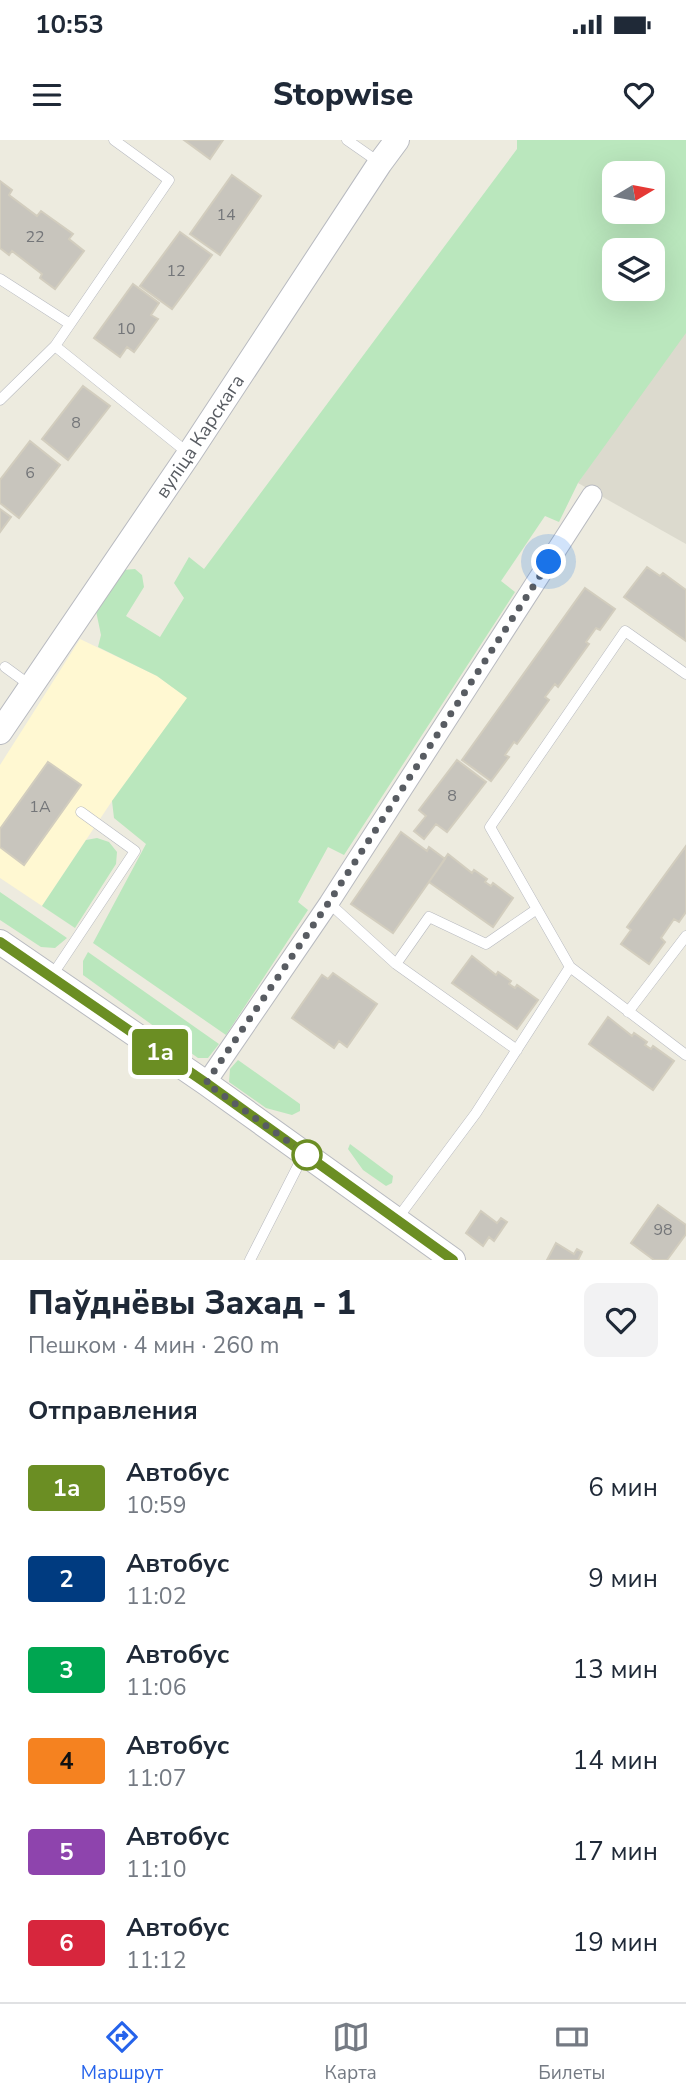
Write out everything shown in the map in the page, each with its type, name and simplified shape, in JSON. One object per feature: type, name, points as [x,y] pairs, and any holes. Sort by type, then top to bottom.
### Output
[{"type":"street","name":"вуліца Карскага","points":[[0,732],[189,454],[397,140]]},
{"type":"street","points":[[206,1083],[329,902],[592,495]]},
{"type":"street","points":[[0,942],[206,1083],[453,1260]]},
{"type":"lane","points":[[0,400],[55,346],[169,180],[114,140]]},
{"type":"lane","points":[[346,140],[380,163]]},
{"type":"lane","points":[[0,279],[70,324]]},
{"type":"lane","points":[[55,346],[189,454]]},
{"type":"lane","points":[[686,674],[625,631],[490,828],[569,967],[686,1055]]},
{"type":"lane","points":[[5,667],[31,686]]},
{"type":"lane","points":[[51,977],[135,851],[81,812]]},
{"type":"lane","points":[[329,902],[396,964],[517,1050]]},
{"type":"lane","points":[[396,964],[429,917],[486,944],[537,909]]},
{"type":"lane","points":[[628,1012],[686,936]]},
{"type":"lane","points":[[397,1220],[476,1113],[569,967]]},
{"type":"lane","points":[[250,1260],[304,1153]]},
{"type":"shaded area","points":[[686,326],[686,544],[578,483]]},
{"type":"shaded area","points":[[80,639],[157,676],[188,698],[112,801],[42,906],[0,878],[0,765]]},
{"type":"green space","points":[[517,140],[686,140],[686,333],[578,483],[559,522],[545,516],[501,581],[515,592],[344,855],[328,847],[298,902],[308,910],[226,1035],[93,943],[146,844],[114,818],[112,801],[187,698],[157,676],[98,647],[101,635],[96,611],[123,570],[135,569],[142,575],[144,587],[126,616],[160,637],[184,598],[174,583],[189,557],[204,569],[517,149]]},
{"type":"green space","points":[[97,838],[109,842],[117,852],[116,864],[75,928],[42,906],[86,840]]},
{"type":"green space","points":[[0,892],[67,938],[55,948],[41,947],[0,920]]},
{"type":"green space","points":[[88,952],[219,1044],[208,1058],[198,1058],[83,975],[83,961]]},
{"type":"green space","points":[[238,1060],[300,1104],[300,1111],[292,1115],[266,1108],[229,1082],[230,1069]]},
{"type":"green space","points":[[350,1144],[393,1176],[392,1183],[386,1186],[363,1170],[348,1149]]},
{"type":"building","points":[[184,140],[223,140],[210,159]]},
{"type":"building","points":[[232,175],[261,196],[220,255],[190,234]]},
{"type":"building","points":[[0,181],[12,190],[9,195],[37,216],[41,211],[73,234],[69,239],[84,251],[55,289],[40,278],[42,274],[12,251],[9,255],[0,248]]},
{"type":"building","points":[[180,232],[212,255],[172,309],[140,286]]},
{"type":"building","points":[[133,284],[159,303],[151,315],[158,319],[134,352],[127,347],[120,357],[94,338]]},
{"type":"building","points":[[83,386],[110,406],[68,460],[42,439]]},
{"type":"building","points":[[30,441],[60,465],[19,518],[0,503],[0,480]]},
{"type":"building","points":[[0,509],[11,517],[0,532]]},
{"type":"building","points":[[647,567],[660,576],[663,573],[686,590],[686,641],[624,597]]},
{"type":"building","points":[[585,588],[615,609],[600,630],[596,628],[586,642],[589,644],[558,687],[555,684],[545,697],[549,700],[517,744],[514,742],[505,755],[509,757],[491,781],[462,760]]},
{"type":"building","points":[[457,760],[486,782],[447,832],[436,824],[424,839],[414,831],[426,816],[419,810]]},
{"type":"building","points":[[48,762],[81,785],[24,865],[0,847],[0,829]]},
{"type":"building","points":[[401,832],[427,851],[429,847],[445,859],[393,933],[351,904]]},
{"type":"building","points":[[686,846],[686,912],[679,922],[674,919],[661,938],[665,942],[649,964],[621,944],[631,930],[627,927]]},
{"type":"building","points":[[448,854],[472,873],[474,870],[487,879],[485,882],[491,886],[493,883],[513,898],[493,927],[429,882]]},
{"type":"building","points":[[472,956],[496,975],[498,972],[511,981],[509,984],[515,988],[517,985],[538,1000],[517,1029],[452,983]]},
{"type":"building","points":[[333,973],[377,1004],[347,1047],[339,1041],[334,1048],[292,1018],[322,975],[328,979]]},
{"type":"building","points":[[608,1017],[632,1036],[634,1033],[647,1042],[645,1045],[651,1049],[653,1046],[674,1061],[653,1090],[589,1044]]},
{"type":"building","points":[[658,1205],[686,1225],[686,1234],[667,1260],[654,1260],[631,1243]]},
{"type":"building","points":[[481,1211],[497,1223],[501,1218],[507,1222],[494,1241],[489,1237],[483,1246],[466,1233]]},
{"type":"building","points":[[556,1243],[574,1254],[577,1249],[582,1252],[578,1260],[547,1260]]},
{"type":"bus line","name":"1а","points":[[0,942],[206,1083],[453,1260]]},
{"type":"route","points":[[307,1155],[206,1083],[329,902],[549,562]]}]
